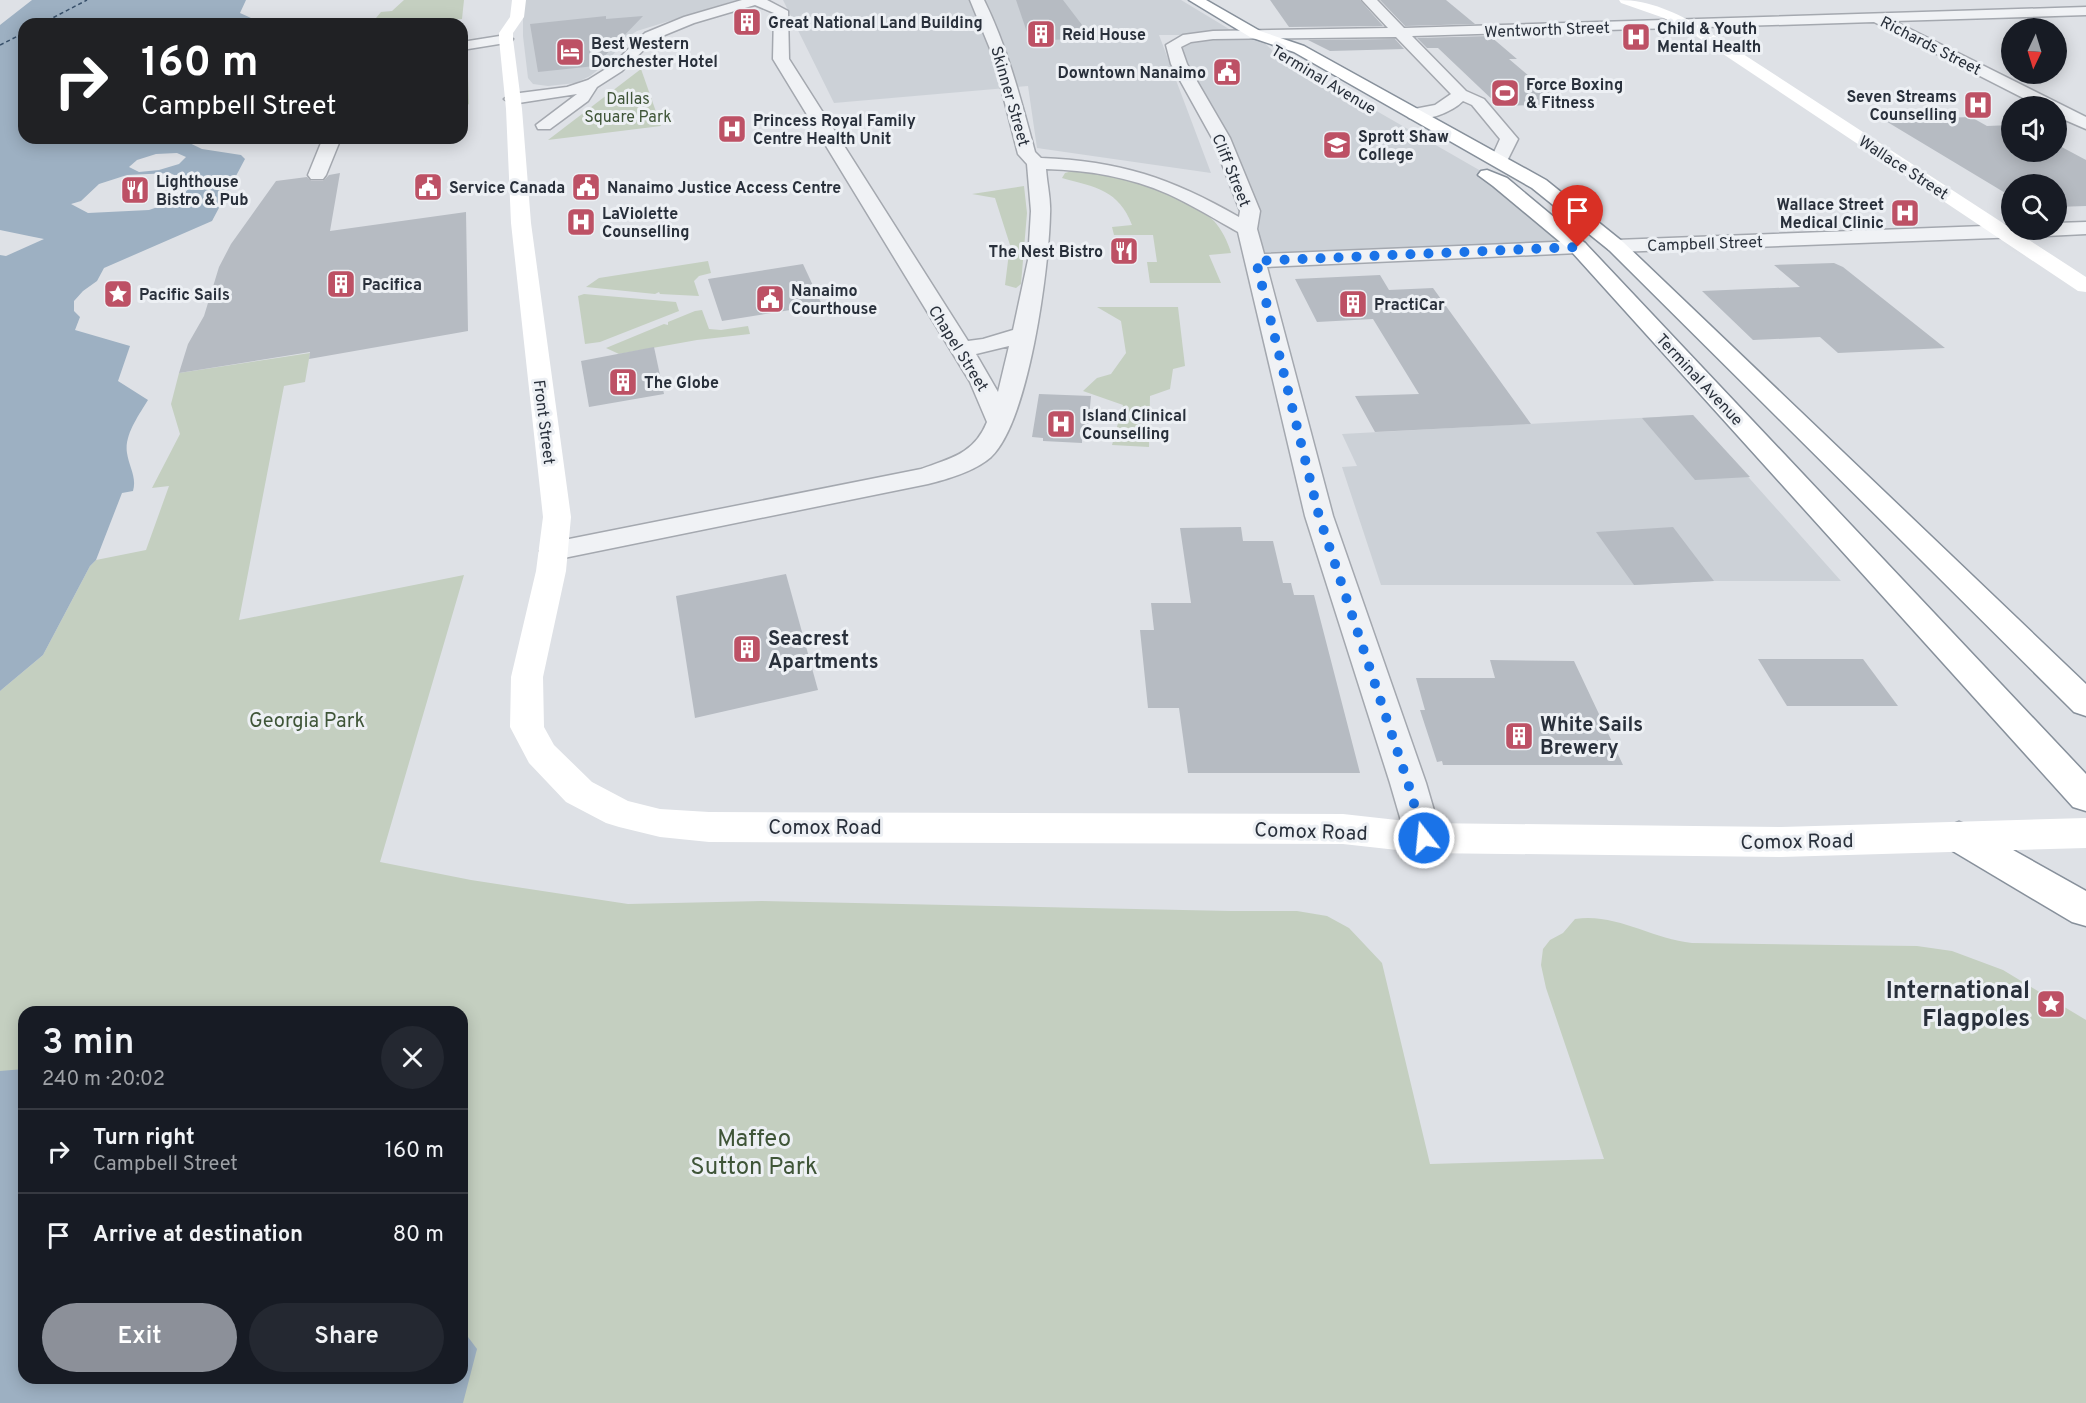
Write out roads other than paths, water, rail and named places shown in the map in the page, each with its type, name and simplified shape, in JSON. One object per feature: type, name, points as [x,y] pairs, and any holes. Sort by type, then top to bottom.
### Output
[{"type":"main road","name":"Front Street","points":[[506,36],[516,17],[519,0]]},
{"type":"main road","name":"Terminal Avenue","points":[[1196,0],[1255,34],[1299,49],[1539,184],[1616,246],[2085,702]]},
{"type":"main road","name":"Wallace Street","points":[[1626,0],[1655,9],[1685,24],[2001,230]]},
{"type":"main road","name":"Front Street","points":[[499,17],[498,25],[506,36],[521,223],[557,517],[554,551],[527,676],[527,727],[541,754],[579,792]]},
{"type":"main road","name":"Terminal Avenue","points":[[1255,34],[1274,52],[1352,97]]},
{"type":"main road","name":"Terminal Avenue","points":[[1388,117],[1500,182],[1578,247],[2086,797]]},
{"type":"main road","name":"Wallace Street","points":[[2017,240],[2086,286]]},
{"type":"main road","name":"Comox Road","points":[[579,792],[619,813],[660,822],[709,827],[1343,829],[1424,838],[1781,842],[2086,833]]},
{"type":"main road","points":[[1959,837],[2086,910]]},
{"type":"street","points":[[544,125],[582,98],[589,87],[618,67],[648,37],[756,0]]},
{"type":"street","name":"Chapel Street","points":[[756,0],[781,11],[781,59],[990,397],[999,422]]},
{"type":"street","name":"Skinner Street","points":[[977,0],[988,21],[1000,55],[1027,154],[1036,163],[1041,211],[1038,260],[1014,381],[999,422]]},
{"type":"street","points":[[1369,0],[1460,94],[1478,102],[1509,139],[1499,161]]},
{"type":"street","points":[[2028,0],[2086,25]]},
{"type":"street","name":"Richards Street","points":[[1853,5],[2031,96]]},
{"type":"street","name":"Wentworth Street","points":[[1188,38],[1255,34],[1402,33],[2086,11]]},
{"type":"street","points":[[468,45],[506,36]]},
{"type":"street","name":"Cliff Street","points":[[1188,38],[1177,41],[1173,45],[1173,50],[1221,138],[1250,211],[1247,229],[1319,516],[1405,772],[1424,838]]},
{"type":"street","points":[[512,99],[589,87]]},
{"type":"street","points":[[1415,114],[1442,110],[1456,101],[1460,94]]},
{"type":"street","points":[[2067,114],[2086,124]]},
{"type":"street","points":[[317,176],[330,144]]},
{"type":"street","points":[[1036,163],[1108,169],[1139,177],[1168,187],[1247,229]]},
{"type":"street","points":[[2067,229],[2086,228]]},
{"type":"street","name":"Campbell Street","points":[[1616,246],[2001,231]]},
{"type":"street","points":[[1256,261],[1578,247]]},
{"type":"street","points":[[960,349],[986,346],[1023,334]]},
{"type":"street","points":[[554,551],[928,476],[965,462],[981,452],[993,438],[999,422]]},
{"type":"water","points":[[32,0],[246,0],[240,13],[251,18],[18,18],[18,144],[192,144],[202,149],[241,155],[245,159],[212,221],[104,268],[97,281],[74,301],[74,311],[80,317],[75,330],[130,346],[118,381],[148,400],[133,425],[128,439],[127,453],[134,486],[133,491],[122,493],[96,560],[90,566],[43,655],[0,691],[0,25]]},
{"type":"water","points":[[18,1070],[18,1384],[468,1384],[463,1403],[0,1403],[0,1071]]},
{"type":"water","points":[[468,1337],[477,1349],[468,1384]]},
{"type":"place","name":"Great National Land Building","points":[[747,22]]},
{"type":"place","name":"Reid House","points":[[1041,34]]},
{"type":"place","name":"Child & Youth Mental Health","points":[[1636,37]]},
{"type":"place","name":"Best Western Dorchester Hotel","points":[[570,52]]},
{"type":"place","name":"Downtown Nanaimo","points":[[1227,72]]},
{"type":"place","name":"Force Boxing & Fitness","points":[[1505,93]]},
{"type":"place","name":"Seven Streams Counselling","points":[[1978,105]]},
{"type":"place","name":"Princess Royal Family Centre Health Unit","points":[[732,129]]},
{"type":"place","name":"Sprott Shaw College","points":[[1337,145]]},
{"type":"place","name":"Service Canada","points":[[428,187]]},
{"type":"place","name":"Nanaimo Justice Access Centre","points":[[586,187]]},
{"type":"place","name":"Lighthouse Bistro & Pub","points":[[135,190]]},
{"type":"place","name":"Wallace Street Medical Clinic","points":[[1905,213]]},
{"type":"place","name":"LaViolette Counselling","points":[[581,222]]},
{"type":"place","name":"The Nest Bistro","points":[[1124,251]]},
{"type":"place","name":"Pacifica","points":[[341,284]]},
{"type":"place","name":"Pacific Sails","points":[[118,294]]},
{"type":"place","name":"Nanaimo Courthouse","points":[[770,299]]},
{"type":"place","name":"PractiCar","points":[[1353,304]]},
{"type":"place","name":"The Globe","points":[[623,382]]},
{"type":"place","name":"Island Clinical Counselling","points":[[1061,424]]},
{"type":"place","name":"Seacrest Apartments","points":[[747,649]]},
{"type":"place","name":"White Sails Brewery","points":[[1519,736]]},
{"type":"place","name":"International Flagpoles","points":[[2051,1004]]},
{"type":"park label","name":"Dallas Square Park","points":[[628,107]]},
{"type":"park label","name":"Georgia Park","points":[[307,720]]},
{"type":"park label","name":"Maffeo Sutton Park","points":[[754,1152]]}]
